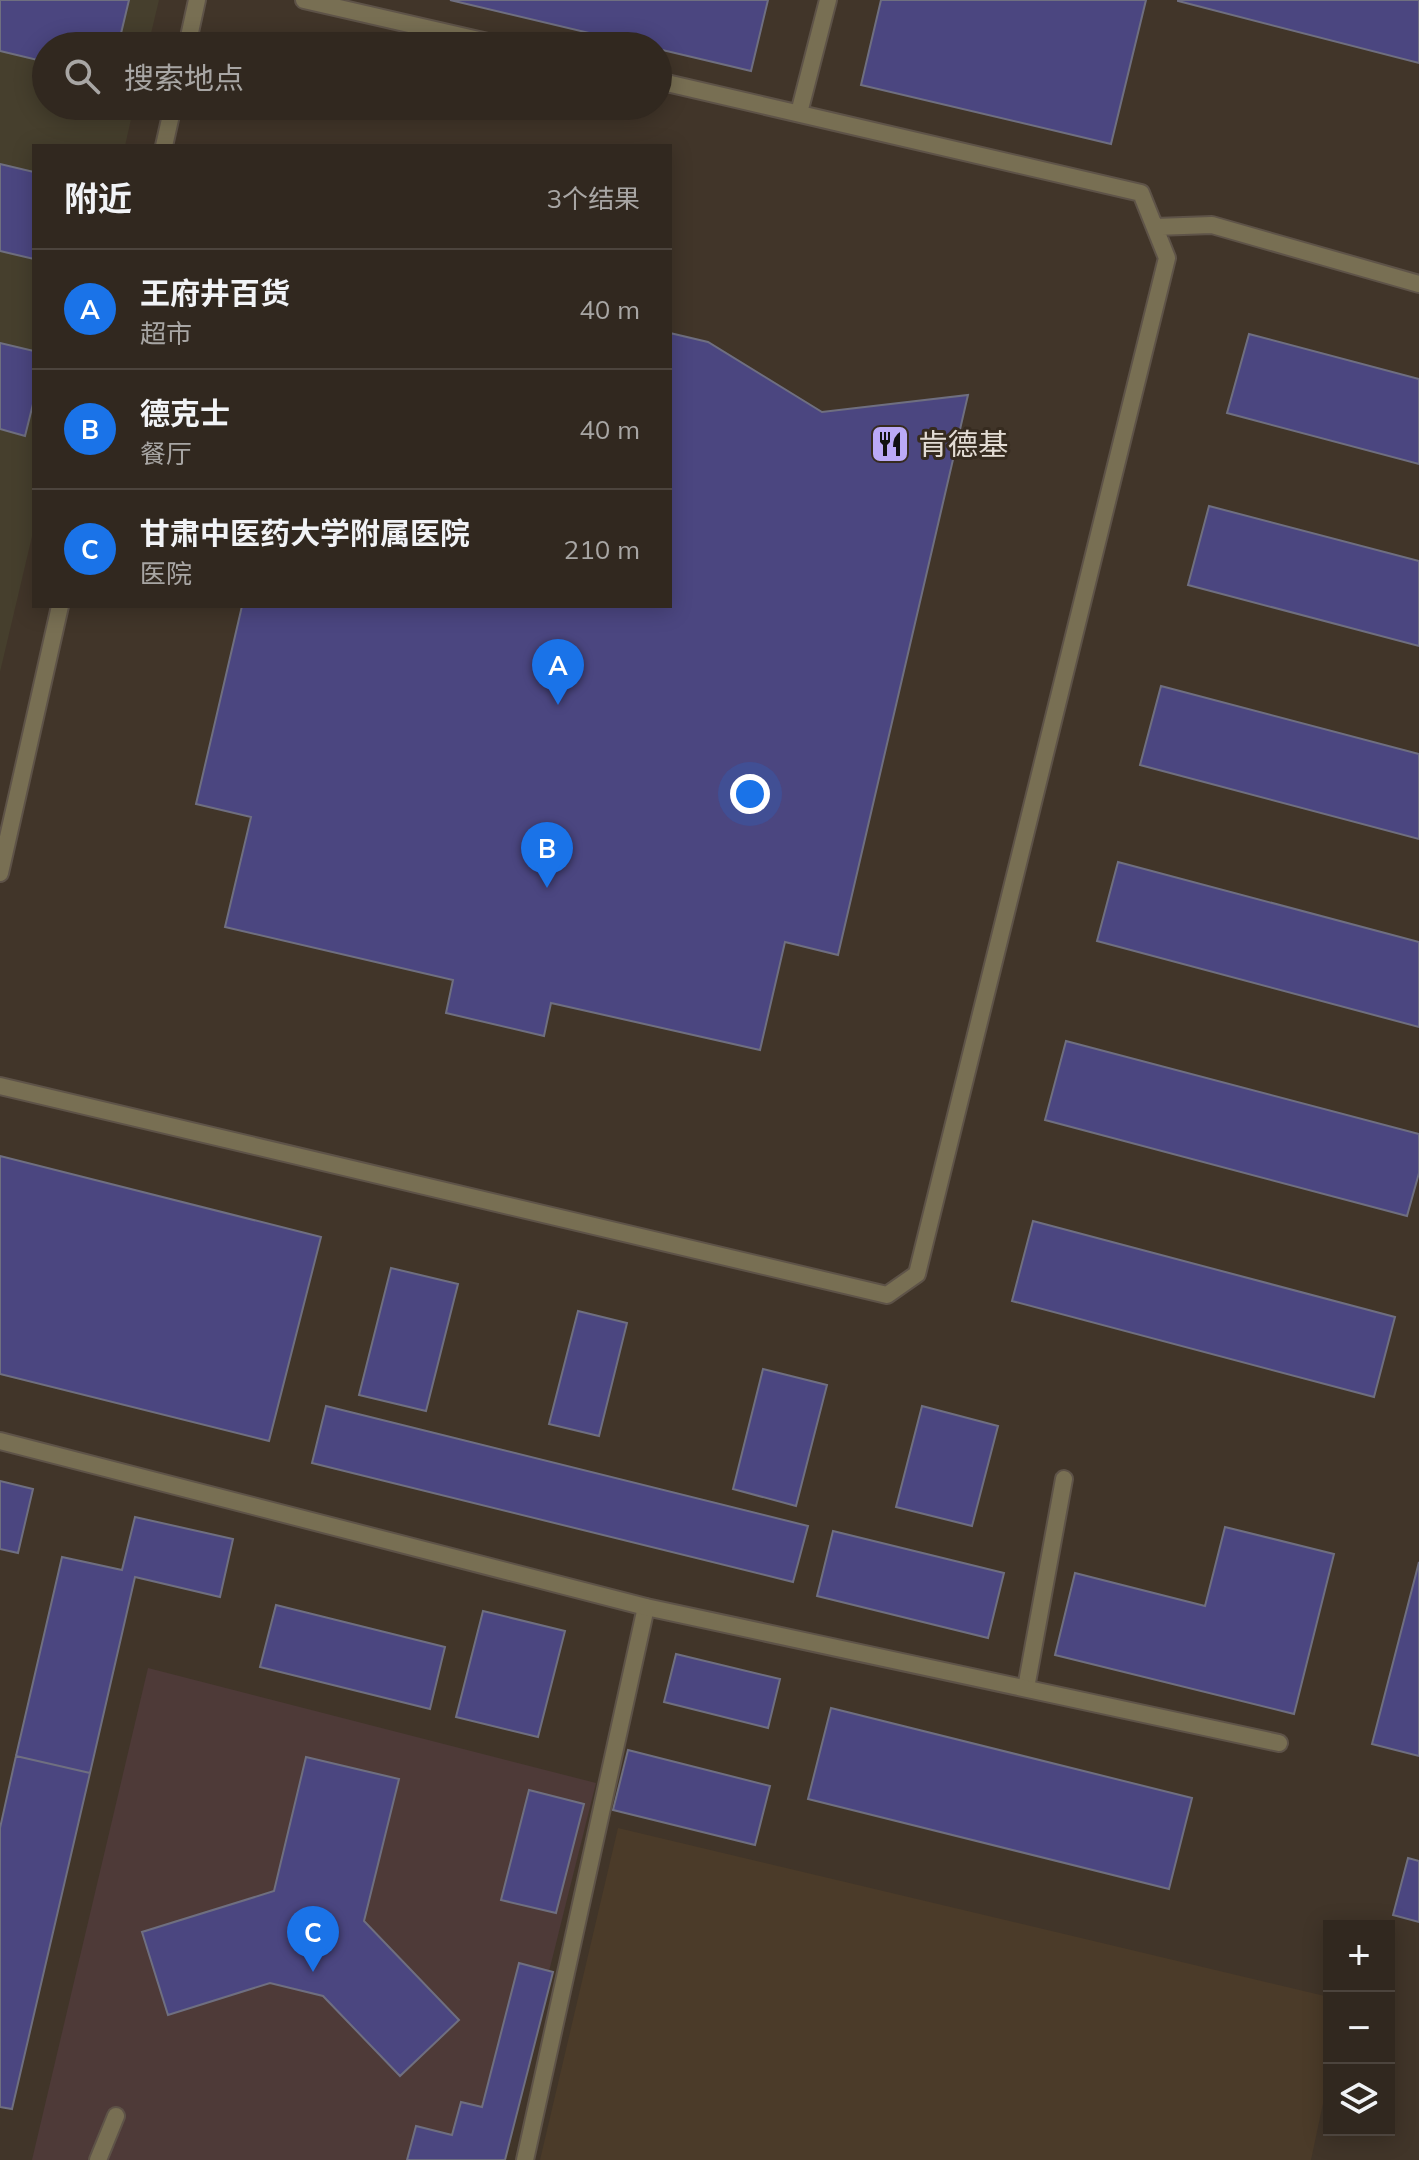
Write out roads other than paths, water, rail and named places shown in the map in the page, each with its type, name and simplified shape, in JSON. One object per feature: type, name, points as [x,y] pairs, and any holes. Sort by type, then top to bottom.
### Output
[{"type":"street","points":[[190,32],[197,0]]},
{"type":"street","points":[[304,0],[444,32]]},
{"type":"street","points":[[799,113],[828,0]]},
{"type":"street","points":[[0,1086],[887,1295],[917,1274],[1167,258],[1141,193],[672,84]]},
{"type":"street","points":[[164,144],[170,120]]},
{"type":"street","points":[[1155,227],[1212,225],[1419,284]]},
{"type":"street","points":[[0,873],[60,608]]},
{"type":"street","points":[[0,1441],[646,1607],[1279,1743]]},
{"type":"street","points":[[1026,1688],[1064,1479]]},
{"type":"street","points":[[525,2160],[646,1607]]},
{"type":"street","points":[[98,2160],[116,2116]]},
{"type":"place","name":"肯德基","points":[[890,444]]},
{"type":"place","name":"王府井百货","points":[[558,705]]},
{"type":"place","name":"德克士","points":[[547,888]]},
{"type":"place","name":"甘肃中医药大学附属医院","points":[[313,1972]]}]
